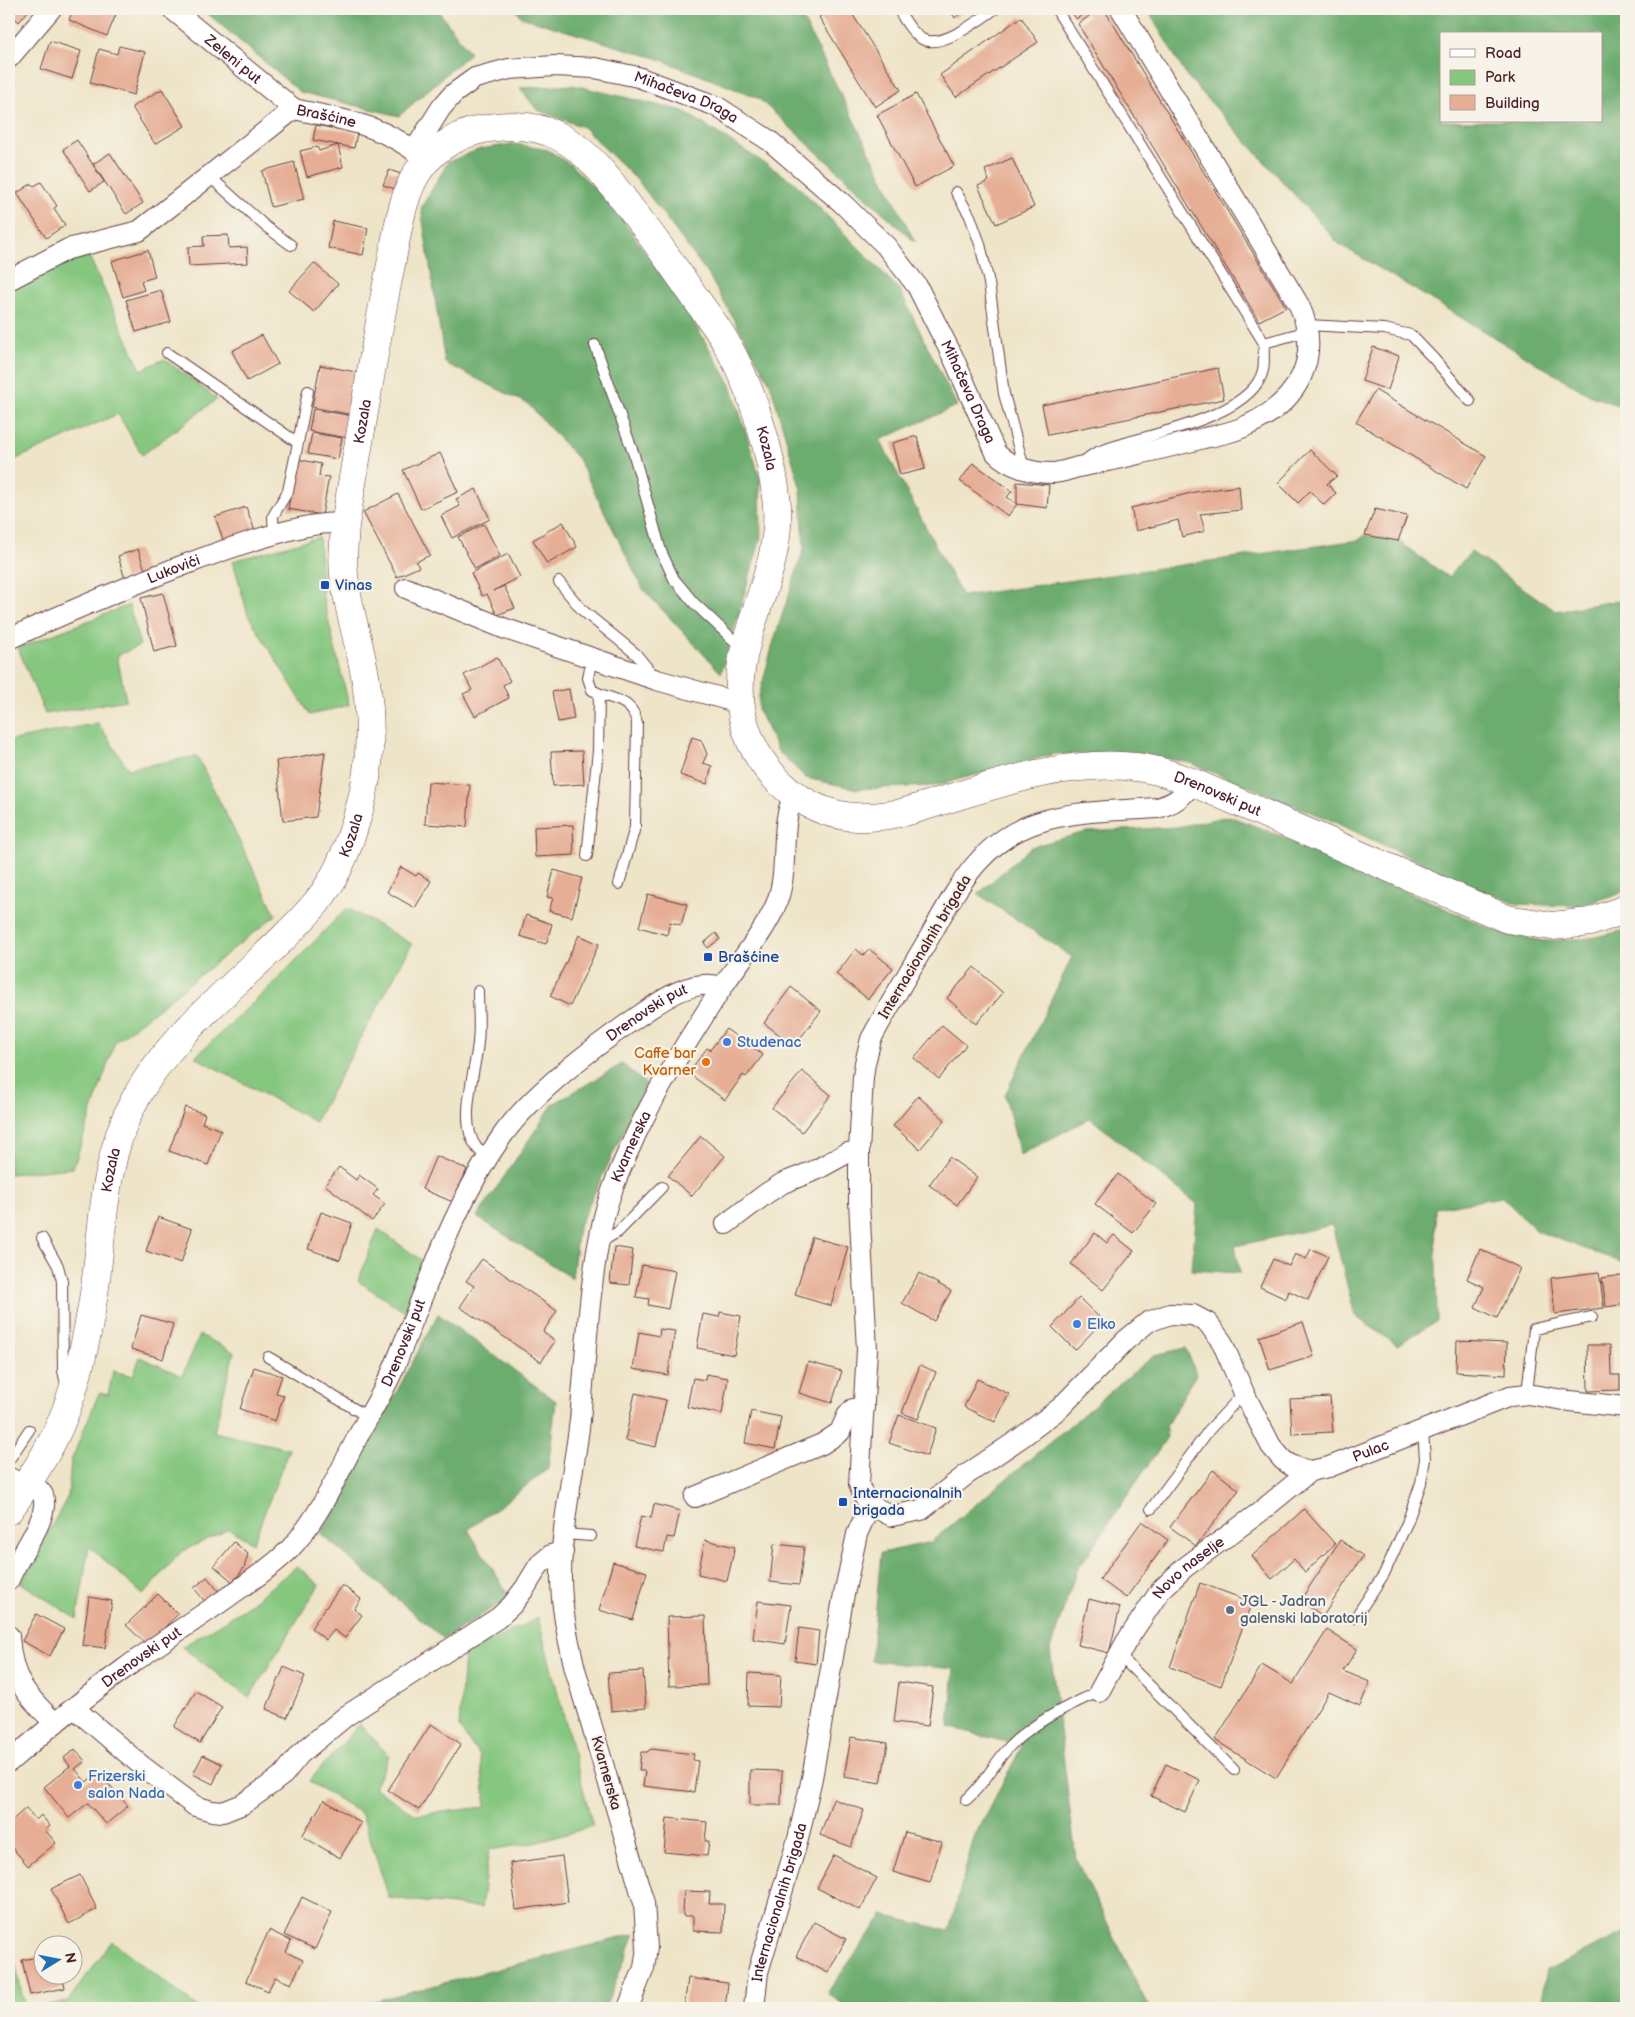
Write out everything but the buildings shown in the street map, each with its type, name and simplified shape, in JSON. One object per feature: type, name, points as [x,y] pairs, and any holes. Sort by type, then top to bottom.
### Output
[{"type":"main road","name":"Kozala","points":[[9,1510],[19,1477],[54,1438],[79,1371],[94,1290],[113,1157],[121,1129],[133,1103],[147,1078],[170,1049],[318,901],[349,845],[367,776],[370,713],[366,680],[343,572],[345,525],[399,228],[420,156],[462,136],[493,127],[530,127],[560,137],[573,145],[606,177],[654,239],[724,338],[736,362],[757,416],[772,474],[777,504],[778,526],[774,553],[744,650],[739,676],[739,703],[744,725],[752,745],[777,780],[794,796]]},
{"type":"main road","name":"Drenovski put","points":[[794,796],[842,816],[867,817],[901,813],[1048,772],[1119,765],[1138,767],[1158,771],[1194,783],[1507,918],[1552,926],[1590,922],[1626,910]]},
{"type":"street","points":[[9,58],[51,9]]},
{"type":"street","name":"Zeleni put","points":[[172,9],[294,109]]},
{"type":"street","name":"Mihačeva Draga","points":[[420,156],[440,108],[453,94],[474,78],[509,68],[555,66],[595,68],[638,77],[716,106],[770,141],[842,203],[886,246],[917,286],[953,357],[996,453],[1005,462],[1024,468],[1054,473],[1168,447],[1249,425],[1281,404],[1293,392],[1308,361],[1308,328],[1286,280],[1121,9]]},
{"type":"street","name":"Brašćine","points":[[9,280],[68,249],[139,231],[294,109],[373,127],[420,156]]},
{"type":"street","name":"Lukovići","points":[[9,639],[174,569],[274,535],[312,526],[334,523],[345,525]]},
{"type":"street","points":[[406,588],[503,628],[657,680],[739,703]]},
{"type":"street","name":"Internacionalnih brigada","points":[[754,2008],[758,1972],[798,1839],[812,1778],[843,1599],[857,1534],[870,1505],[863,1495],[859,1484],[867,1322],[860,1212],[859,1151],[864,1063],[871,1039],[965,877],[975,865],[1005,838],[1038,822],[1103,812],[1157,808],[1169,805],[1180,799],[1194,783]]},
{"type":"street","name":"Kvarnerska","points":[[628,2008],[644,1968],[647,1946],[644,1903],[567,1634],[561,1578],[563,1543],[580,1422],[589,1318],[599,1243],[613,1188],[636,1133],[660,1087],[722,987],[764,929],[782,892],[786,862],[787,818],[794,796]]},
{"type":"street","name":"Drenovski put","points":[[9,1762],[123,1669],[265,1571],[289,1549],[312,1520],[392,1373],[464,1199],[503,1134],[552,1083],[621,1028],[658,1002],[688,988],[707,984],[722,987]]},
{"type":"street","points":[[726,1224],[783,1183],[816,1170],[847,1153],[859,1151]]},
{"type":"street","points":[[870,1505],[892,1516],[921,1510],[966,1475],[1022,1437],[1060,1408],[1126,1340],[1148,1322],[1170,1314],[1194,1315],[1208,1323],[1222,1342],[1244,1393],[1271,1446],[1292,1466],[1310,1471]]},
{"type":"street","name":"Pulac","points":[[1310,1471],[1329,1467],[1494,1401],[1527,1394],[1626,1407]]},
{"type":"street","points":[[695,1497],[822,1444],[840,1432],[846,1416],[853,1408],[864,1408]]},
{"type":"street","name":"Novo naselje","points":[[1099,1692],[1119,1655],[1160,1591],[1184,1568],[1260,1512],[1310,1471]]},
{"type":"street","points":[[9,1580],[45,1509],[43,1496],[40,1491],[19,1477]]},
{"type":"street","points":[[74,1708],[142,1766],[195,1806],[212,1811],[231,1810],[255,1796],[284,1774],[300,1754],[346,1716],[498,1618],[512,1605],[539,1565],[563,1543]]},
{"type":"street","points":[[9,1636],[14,1671],[21,1685],[34,1702],[55,1723]]},
{"type":"lane","points":[[898,9],[913,31],[924,40],[933,41],[961,31],[995,9]]},
{"type":"lane","points":[[1056,9],[1264,343],[1263,370],[1249,394],[1236,404],[1222,412],[1095,453],[1089,456],[1079,467]]},
{"type":"lane","points":[[208,175],[265,226],[291,245]]},
{"type":"lane","points":[[956,192],[970,216],[980,244],[989,283],[1004,394],[1024,468]]},
{"type":"lane","points":[[1264,343],[1308,328],[1384,329],[1411,335],[1470,401]]},
{"type":"lane","points":[[595,345],[634,455],[661,551],[674,579],[694,603],[744,650]]},
{"type":"lane","points":[[167,353],[298,443]]},
{"type":"lane","points":[[274,535],[274,516],[288,491],[308,391]]},
{"type":"lane","points":[[559,582],[582,610],[636,654],[657,680]]},
{"type":"lane","points":[[592,658],[588,669],[589,684],[592,690],[628,705],[635,715],[637,723],[635,827],[619,884]]},
{"type":"lane","points":[[587,856],[598,750],[599,694]]},
{"type":"lane","points":[[478,992],[478,1043],[470,1082],[468,1122],[472,1141],[488,1158]]},
{"type":"lane","points":[[599,1243],[618,1232],[662,1188]]},
{"type":"lane","points":[[42,1238],[58,1266],[62,1281],[63,1370],[66,1385],[71,1391]]},
{"type":"lane","points":[[1527,1394],[1534,1329],[1592,1317]]},
{"type":"lane","points":[[268,1357],[368,1417]]},
{"type":"lane","points":[[1151,1510],[1209,1430],[1244,1393]]},
{"type":"lane","points":[[9,1460],[29,1430]]},
{"type":"lane","points":[[1355,1618],[1384,1574],[1407,1522],[1421,1483],[1425,1459],[1423,1431]]},
{"type":"lane","points":[[563,1543],[591,1536]]},
{"type":"lane","points":[[1119,1655],[1234,1770]]},
{"type":"lane","points":[[966,1800],[976,1791],[1012,1744],[1056,1712],[1099,1692]]},
{"type":"green space","points":[[202,9],[437,9],[470,53],[399,116],[300,92]]},
{"type":"green space","points":[[515,9],[816,9],[803,19],[915,242],[758,98],[659,59],[521,17]]},
{"type":"green space","points":[[1147,9],[1626,9],[1626,408],[1591,396],[1339,244],[1186,75]]},
{"type":"green space","points":[[573,85],[683,111],[794,182],[899,289],[957,406],[880,440],[962,596],[1359,540],[1365,535],[1398,541],[1448,577],[1471,552],[1556,611],[1626,599],[1626,889],[1619,894],[1577,906],[1518,904],[1477,889],[1328,819],[1190,763],[1143,754],[1054,754],[934,786],[856,789],[806,778],[778,751],[758,710],[759,696],[774,640],[804,548],[801,490],[770,383],[708,274],[639,182],[583,127],[537,110],[520,88]]},
{"type":"green space","points":[[515,144],[548,150],[571,165],[613,206],[691,318],[731,385],[760,478],[761,538],[721,673],[643,589],[578,459],[528,404],[445,363],[421,208],[448,162],[480,149]]},
{"type":"green space","points":[[87,252],[141,370],[164,359],[217,399],[142,455],[118,414],[14,460],[12,456],[9,459],[9,290]]},
{"type":"green space","points":[[319,537],[323,599],[349,705],[310,715],[248,615],[233,561]]},
{"type":"green space","points":[[129,605],[140,645],[117,656],[126,700],[45,714],[18,648]]},
{"type":"green space","points":[[98,723],[128,769],[197,756],[276,915],[115,1042],[73,1168],[9,1174],[9,741]]},
{"type":"green space","points":[[1229,816],[1296,842],[1496,931],[1543,941],[1591,938],[1626,930],[1626,1264],[1537,1231],[1502,1197],[1435,1208],[1437,1321],[1397,1345],[1355,1316],[1332,1225],[1235,1246],[1240,1273],[1192,1270],[1197,1204],[1090,1118],[1020,1155],[1005,1095],[1072,957],[978,894],[1031,847],[1086,832],[1177,827]]},
{"type":"green space","points":[[347,908],[412,944],[315,1122],[195,1057],[268,989]]},
{"type":"green space","points":[[622,1064],[646,1084],[578,1228],[572,1278],[477,1217],[553,1104]]},
{"type":"green space","points":[[378,1229],[428,1265],[408,1314],[358,1281]]},
{"type":"green space","points":[[438,1314],[556,1401],[548,1469],[468,1530],[510,1597],[444,1639],[321,1534]]},
{"type":"green space","points":[[200,1335],[234,1352],[214,1432],[289,1449],[253,1543],[229,1529],[181,1552],[143,1595],[89,1546],[77,1619],[21,1583],[68,1496],[71,1461],[99,1393],[108,1395],[113,1371],[133,1376],[140,1357],[182,1376]]},
{"type":"green space","points":[[1186,1348],[1196,1374],[1166,1426],[1167,1437],[1076,1572],[1050,1649],[1076,1859],[1149,2008],[849,2008],[827,1993],[883,1915],[949,1931],[974,1837],[1022,1746],[949,1727],[954,1669],[871,1661],[881,1553],[931,1542],[1154,1355]]},
{"type":"green space","points":[[297,1566],[319,1585],[249,1698],[182,1647],[244,1609]]},
{"type":"green space","points":[[538,1618],[593,1826],[539,1842],[489,1850],[481,1908],[389,1898],[362,1814],[309,1781],[360,1724],[389,1756],[374,1788],[416,1815],[486,1807],[480,1756],[459,1728],[464,1654]]},
{"type":"green space","points":[[1626,1932],[1626,2008],[1539,2008],[1547,1970]]},
{"type":"green space","points":[[635,1934],[605,2008],[347,2008]]},
{"type":"green space","points":[[112,1941],[199,2008],[33,2008],[68,2001]]},
{"type":"green space","points":[[11,1944],[25,2008],[9,2008],[9,1946]]},
{"type":"place","name":"Vinas","points":[[325,585]]},
{"type":"place","name":"Brašćine","points":[[708,957]]},
{"type":"place","name":"Studenac","points":[[727,1042]]},
{"type":"place","name":"Caffe bar Kvarner","points":[[706,1062]]},
{"type":"place","name":"Elko","points":[[1077,1324]]},
{"type":"place","name":"Internacionalnih brigada","points":[[843,1502]]},
{"type":"place","name":"JGL - Jadran galenski laboratorij","points":[[1230,1610]]},
{"type":"place","name":"Frizerski salon Nada","points":[[78,1785]]}]
